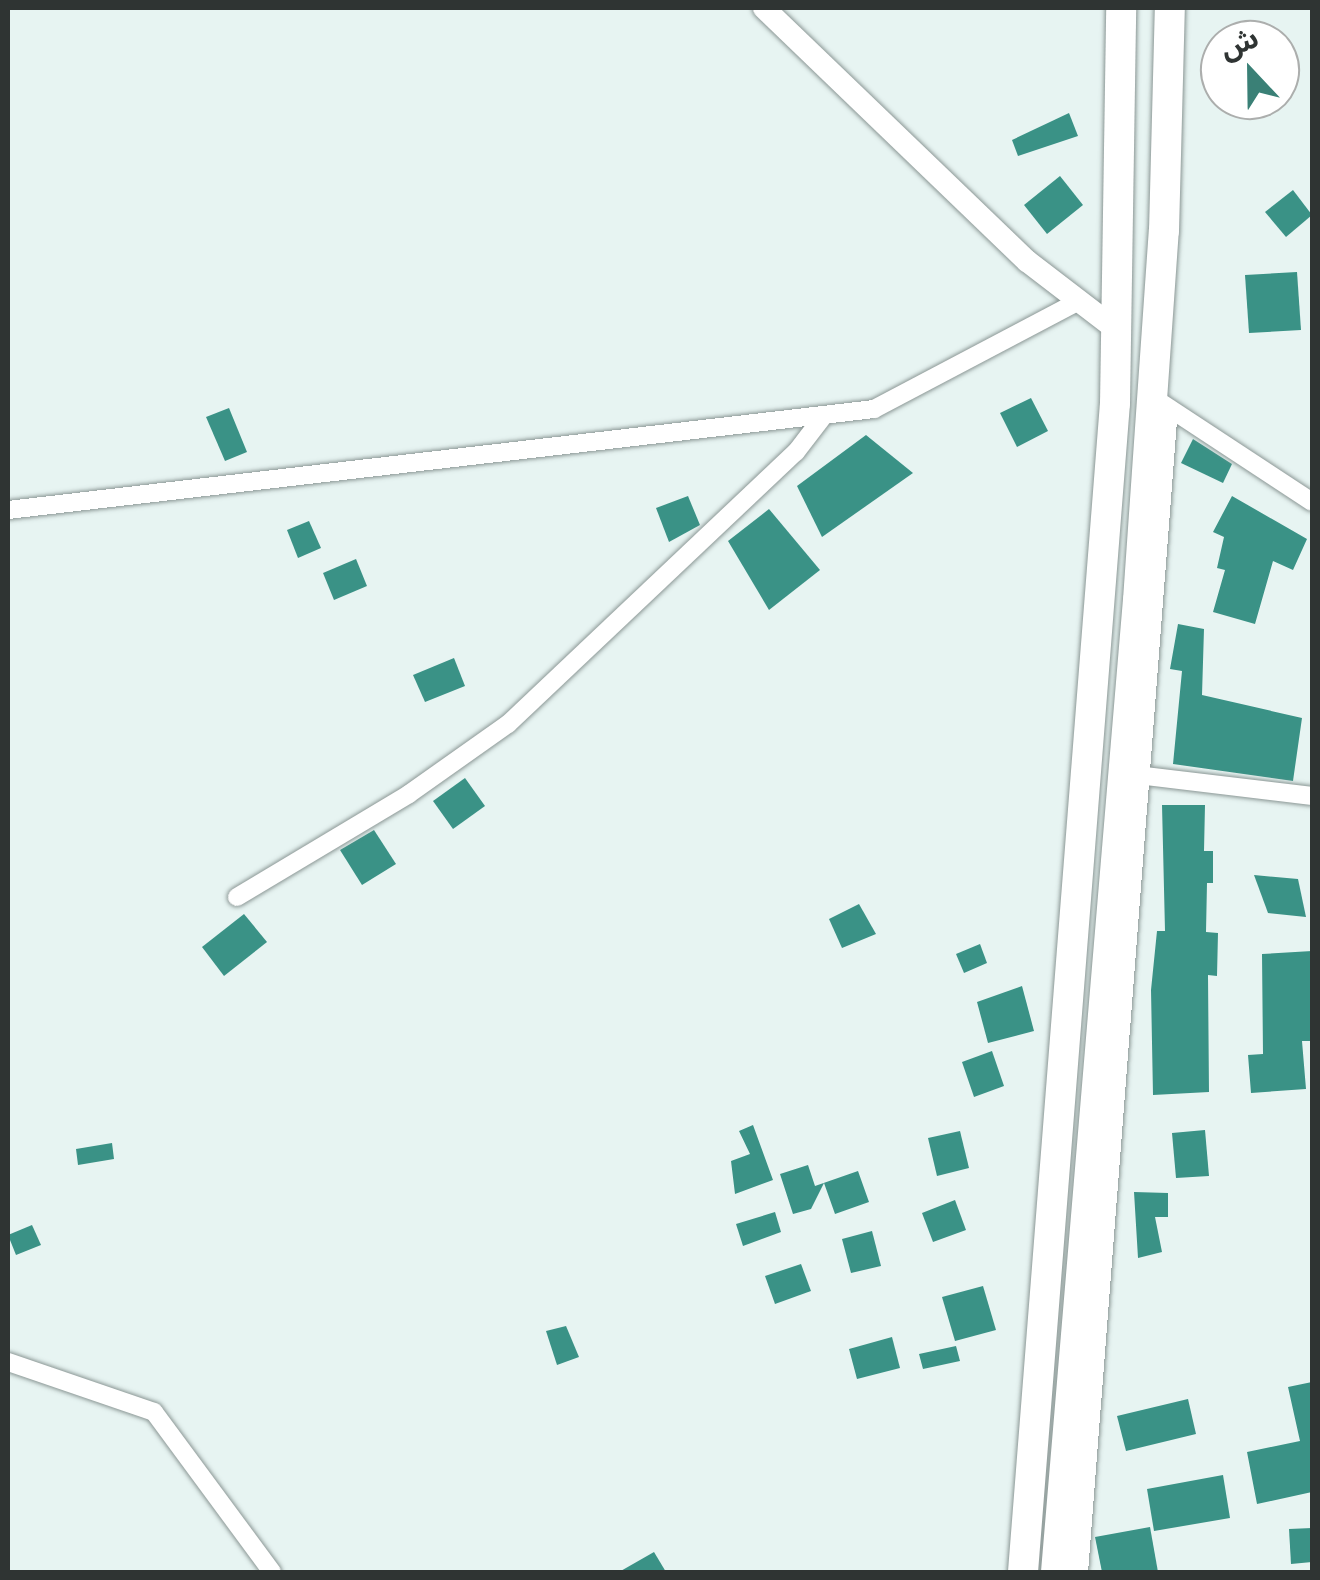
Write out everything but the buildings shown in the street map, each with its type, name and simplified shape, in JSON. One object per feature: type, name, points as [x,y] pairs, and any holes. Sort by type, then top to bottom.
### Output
[{"type":"main road","points":[[1022,1572],[1117,330],[1120,8]]},
{"type":"main road","points":[[1056,1572],[1161,403],[1170,8]]},
{"type":"street","points":[[764,8],[1075,304],[1117,330]]},
{"type":"street","points":[[8,510],[822,418],[897,402],[1029,322],[1075,304]]},
{"type":"street","points":[[1161,403],[1312,502]]},
{"type":"street","points":[[1080,1572],[1145,776],[1161,403]]},
{"type":"street","points":[[237,897],[408,794],[508,724],[796,452],[822,418]]},
{"type":"street","points":[[1145,776],[1312,796]]},
{"type":"street","points":[[8,1362],[154,1412],[272,1572]]}]
